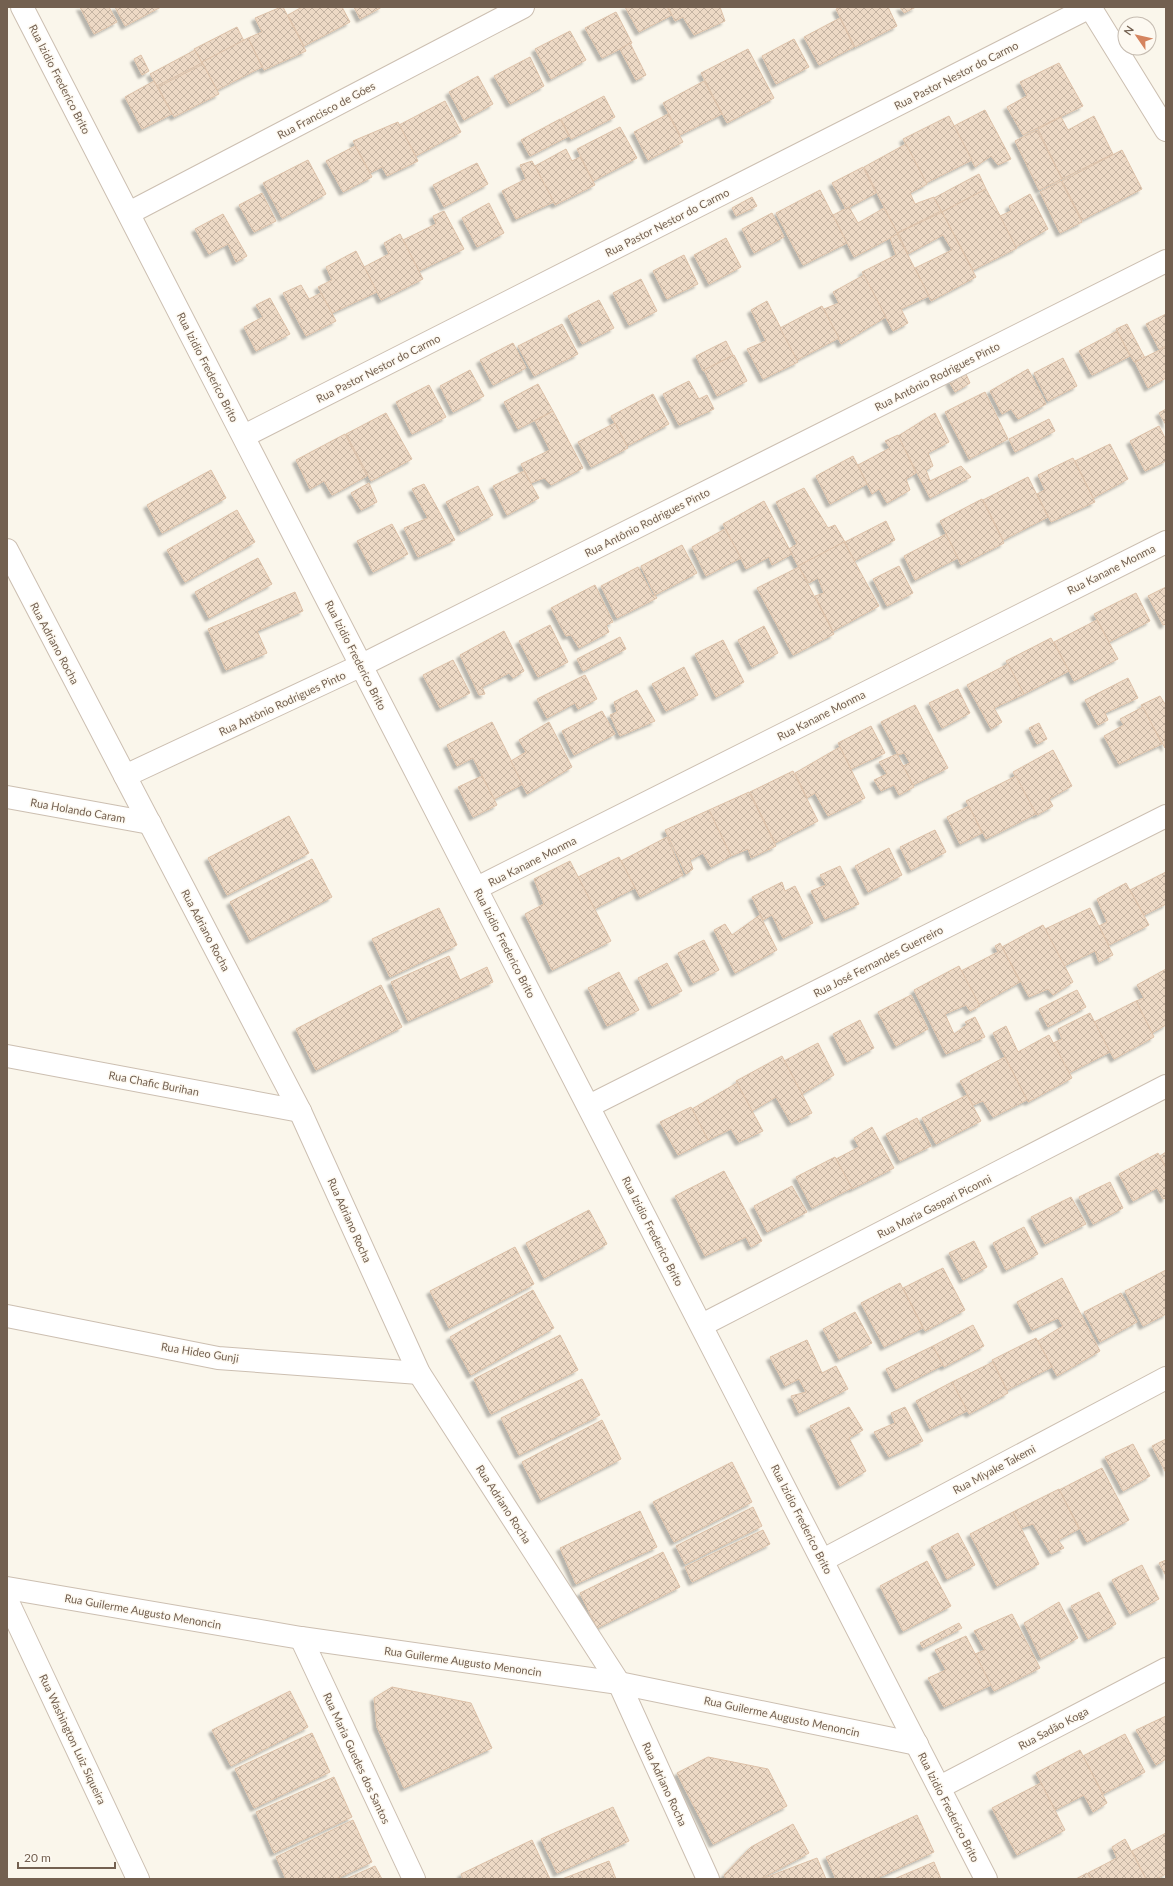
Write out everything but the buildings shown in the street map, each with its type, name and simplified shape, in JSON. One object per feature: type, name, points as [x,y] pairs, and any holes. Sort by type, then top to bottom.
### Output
[{"type":"street","name":"Rua Izidio Frederico Brito","points":[[22,7],[940,1787],[986,1879]]},
{"type":"street","name":"Rua Francisco de Góes","points":[[129,213],[523,7]]},
{"type":"street","points":[[1090,7],[1166,130]]},
{"type":"street","name":"Rua Pastor Nestor do Carmo","points":[[244,436],[1090,7]]},
{"type":"street","name":"Rua Antônio Rodrigues Pinto","points":[[125,776],[362,665],[1166,261]]},
{"type":"street","name":"Rua Kanane Monma","points":[[477,888],[1166,542]]},
{"type":"street","name":"Rua Adriano Rocha","points":[[7,550],[300,1110],[419,1373],[619,1683],[708,1879]]},
{"type":"street","name":"Rua Holando Caram","points":[[7,797],[150,823]]},
{"type":"street","name":"Rua José Fernandes Guerreiro","points":[[589,1106],[1166,816]]},
{"type":"street","name":"Rua Chafic Burihan","points":[[7,1056],[300,1110]]},
{"type":"street","name":"Rua Maria Gaspari Piconni","points":[[702,1325],[1166,1086]]},
{"type":"street","name":"Rua Hideo Gunji","points":[[7,1316],[218,1358],[419,1373]]},
{"type":"street","name":"Rua Miyake Takemi","points":[[823,1560],[1166,1378]]},
{"type":"street","name":"Rua Guilerme Augusto Menoncin","points":[[7,1588],[301,1638],[619,1683],[917,1744]]},
{"type":"street","name":"Rua Washington Luiz Siqueira","points":[[7,1600],[138,1879]]},
{"type":"street","name":"Rua Maria Guedes dos Santos","points":[[301,1638],[414,1879]]},
{"type":"street","name":"Rua Sadão Koga","points":[[940,1787],[1166,1669]]}]
